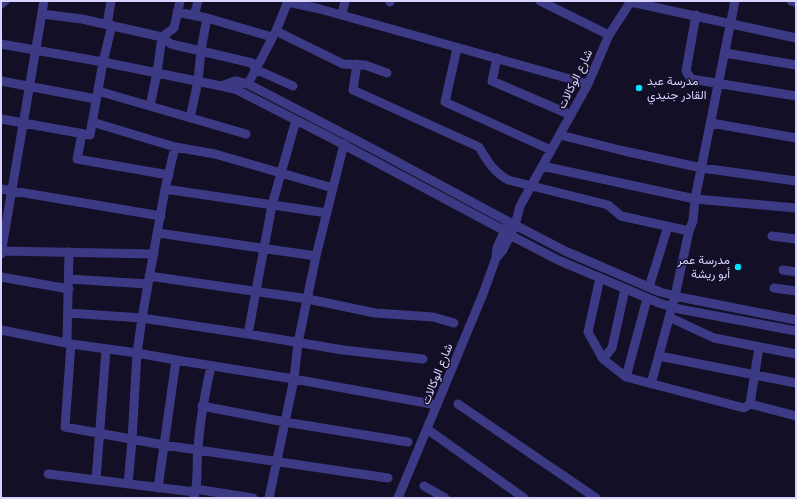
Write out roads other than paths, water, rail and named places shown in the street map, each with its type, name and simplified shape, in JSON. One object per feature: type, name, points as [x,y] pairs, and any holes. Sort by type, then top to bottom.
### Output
[{"type":"street","points":[[1,4],[5,1]]},
{"type":"street","points":[[44,1],[1,252],[154,254]]},
{"type":"street","points":[[1,119],[90,135],[109,25],[111,1]]},
{"type":"street","points":[[150,106],[157,73],[162,37],[174,28],[180,1]]},
{"type":"street","points":[[194,16],[198,1]]},
{"type":"street","points":[[342,15],[345,1]]},
{"type":"street","points":[[540,1],[609,35]]},
{"type":"street","points":[[631,1],[796,38]]},
{"type":"street","name":"شارع الوكالات","points":[[398,498],[483,294],[496,258],[503,250],[510,228],[517,218],[518,211],[531,186],[588,84],[609,35],[631,1]]},
{"type":"street","points":[[651,384],[675,296],[689,231],[693,221],[695,199],[735,1]]},
{"type":"street","points":[[791,1],[796,2]]},
{"type":"street","points":[[248,84],[274,34],[288,2],[342,15],[588,84]]},
{"type":"street","points":[[178,12],[274,34],[343,64],[366,65],[387,73]]},
{"type":"street","points":[[42,14],[109,25],[162,37],[171,44],[252,63],[255,69],[293,86]]},
{"type":"street","points":[[696,15],[686,71],[692,79],[796,96]]},
{"type":"street","points":[[190,118],[198,81],[201,50],[207,18]]},
{"type":"street","points":[[1,44],[103,62],[221,86],[243,93],[344,144],[375,155]]},
{"type":"street","points":[[457,48],[445,102],[551,150]]},
{"type":"street","points":[[725,53],[796,65]]},
{"type":"street","points":[[497,58],[492,80],[571,115]]},
{"type":"street","points":[[357,64],[353,90],[479,147],[491,167],[498,174],[508,180],[608,205],[621,216],[689,231]]},
{"type":"street","points":[[1,81],[97,95],[150,106],[246,134]]},
{"type":"street","points":[[221,86],[235,81],[248,84],[510,228],[558,260],[647,299],[672,307],[796,331]]},
{"type":"street","points":[[248,334],[272,205],[296,120]]},
{"type":"street","points":[[92,122],[175,147],[215,154],[332,188]]},
{"type":"street","points":[[711,123],[796,138]]},
{"type":"street","points":[[82,134],[77,159],[169,175]]},
{"type":"street","points":[[560,135],[702,168],[796,181]]},
{"type":"street","points":[[269,498],[294,379],[298,343],[316,256],[344,144]]},
{"type":"street","points":[[128,484],[137,353],[148,280],[165,189],[175,147]]},
{"type":"street","points":[[542,166],[695,199],[796,208]]},
{"type":"street","points":[[1,189],[161,216]]},
{"type":"street","points":[[165,189],[327,213]]},
{"type":"street","points":[[649,287],[668,226]]},
{"type":"street","points":[[510,228],[649,287],[675,296],[796,320]]},
{"type":"street","points":[[158,233],[316,256]]},
{"type":"street","points":[[772,236],[796,239]]},
{"type":"street","points":[[69,252],[67,342],[71,344]]},
{"type":"street","points":[[783,270],[796,272]]},
{"type":"street","points":[[1,276],[69,284],[148,280],[308,299],[375,313],[433,317],[454,323]]},
{"type":"street","points":[[600,278],[588,332],[603,359],[626,377],[744,408],[750,404],[759,347]]},
{"type":"street","points":[[774,288],[796,291]]},
{"type":"street","points":[[603,359],[612,348],[626,289]]},
{"type":"street","points":[[626,377],[647,299]]},
{"type":"street","points":[[68,313],[142,318],[343,350],[423,359]]},
{"type":"street","points":[[669,317],[714,338],[796,354]]},
{"type":"street","points":[[1,330],[71,344],[137,353],[294,379],[437,405]]},
{"type":"street","points":[[71,344],[65,427],[132,440],[388,478]]},
{"type":"street","points":[[96,480],[106,349]]},
{"type":"street","points":[[658,356],[796,383]]},
{"type":"street","points":[[158,488],[176,360]]},
{"type":"street","points":[[195,493],[197,450],[202,406],[211,366]]},
{"type":"street","points":[[458,404],[596,498]]},
{"type":"street","points":[[750,404],[796,416]]},
{"type":"street","points":[[202,406],[285,422],[408,442]]},
{"type":"street","points":[[427,429],[524,498]]},
{"type":"street","points":[[48,474],[195,493],[253,498]]},
{"type":"street","points":[[424,486],[445,498]]},
{"type":"place","name":"مدرسة عبد القادر جنيدي","points":[[639,88]]},
{"type":"place","name":"مدرسة عمر أبو ريشة","points":[[738,267]]}]
